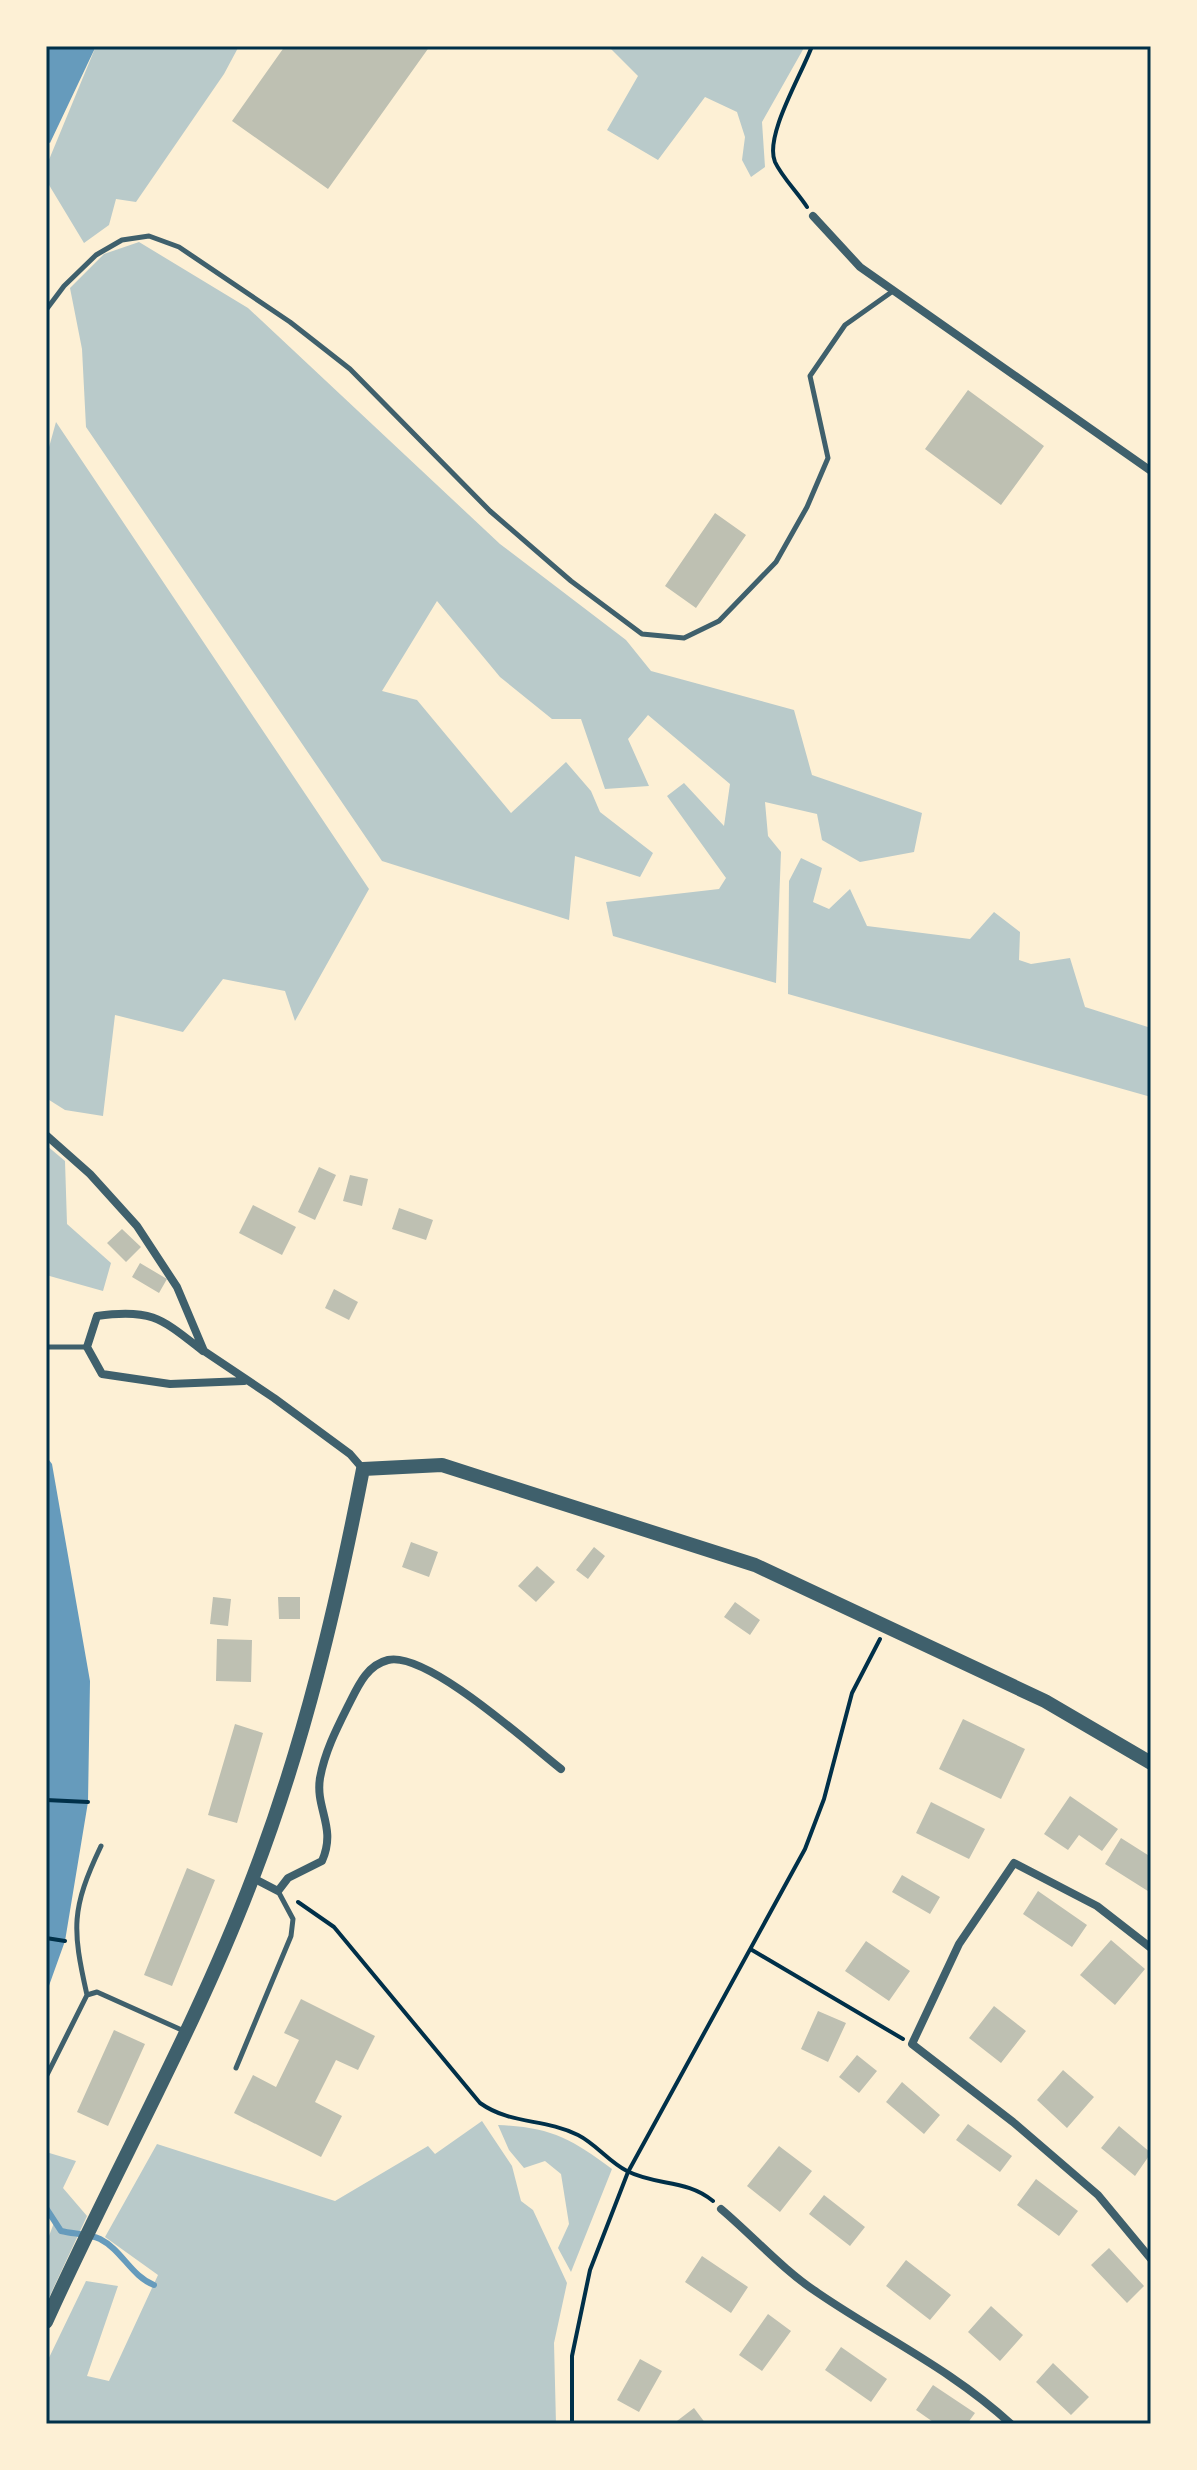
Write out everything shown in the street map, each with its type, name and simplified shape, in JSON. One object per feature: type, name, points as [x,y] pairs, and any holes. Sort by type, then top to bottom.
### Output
[{"type":"street","points":[[813,216],[860,267],[1151,471]]},
{"type":"street","points":[[46,1135],[90,1174],[137,1226],[177,1287],[204,1351]]},
{"type":"street","points":[[244,1381],[170,1384],[102,1374],[87,1347],[97,1316],[128,1311],[162,1319],[244,1381],[274,1398],[350,1454],[363,1469]]},
{"type":"street","points":[[363,1469],[442,1465],[755,1565],[887,1624],[1045,1701],[1151,1763]]},
{"type":"street","points":[[46,2322],[185,2031],[253,1878],[297,1755],[340,1590],[363,1469]]},
{"type":"street","points":[[253,1878],[278,1891],[288,1878],[308,1871],[322,1861],[329,1834],[319,1780],[330,1741],[356,1688],[367,1672],[379,1663],[405,1660],[437,1673],[561,1769]]},
{"type":"street","points":[[1151,1948],[1097,1906],[1014,1863],[959,1944],[912,2044],[1013,2122],[1098,2195],[1151,2259]]},
{"type":"street","points":[[721,2209],[816,2292],[901,2341],[987,2402],[1011,2424]]},
{"type":"lane","points":[[46,310],[64,286],[96,255],[122,240],[149,236],[179,247],[290,322],[350,369],[490,511],[571,581],[642,634],[684,638],[719,621],[776,562],[807,507],[828,458],[810,376],[845,325],[893,291]]},
{"type":"lane","points":[[46,1347],[87,1347]]},
{"type":"lane","points":[[46,2077],[87,1995],[74,1929],[81,1888],[101,1846]]},
{"type":"lane","points":[[236,2068],[291,1936],[293,1919],[278,1891]]},
{"type":"lane","points":[[87,1995],[97,1992],[185,2031]]},
{"type":"path","points":[[812,46],[799,82],[774,128],[774,160],[813,216]]},
{"type":"path","points":[[572,2424],[572,2356],[590,2270],[628,2172],[805,1849],[824,1799],[852,1693],[887,1624]]},
{"type":"path","points":[[46,1800],[88,1802]]},
{"type":"path","points":[[278,1891],[334,1927],[480,2103],[498,2117],[540,2123],[578,2135],[628,2172],[698,2188],[721,2209]]},
{"type":"path","points":[[46,1938],[65,1941]]},
{"type":"path","points":[[752,1950],[912,2044]]},
{"type":"shaded area","points":[[96,46],[239,46],[224,74],[136,202],[116,199],[109,225],[84,243],[46,180],[46,167]]},
{"type":"shaded area","points":[[608,46],[805,46],[762,122],[765,167],[751,177],[742,160],[745,137],[737,112],[705,97],[658,160],[607,130],[638,76]]},
{"type":"shaded area","points":[[139,242],[248,308],[500,544],[626,640],[651,671],[794,710],[812,775],[922,813],[914,852],[860,862],[822,840],[817,814],[765,802],[768,836],[781,852],[776,983],[613,936],[606,902],[719,889],[726,878],[667,796],[684,783],[724,826],[730,784],[648,715],[628,739],[649,786],[605,789],[581,719],[552,719],[500,677],[437,601],[382,691],[417,700],[511,813],[566,762],[591,791],[600,812],[653,853],[640,877],[575,856],[569,920],[382,861],[86,427],[82,349],[70,288],[104,254]]},
{"type":"shaded area","points":[[56,422],[369,889],[295,1021],[285,991],[223,979],[183,1032],[115,1015],[103,1116],[65,1110],[46,1098],[46,458]]},
{"type":"shaded area","points":[[801,858],[822,868],[813,902],[829,909],[850,889],[867,926],[970,939],[994,912],[1020,932],[1019,960],[1031,964],[1070,958],[1085,1007],[1151,1028],[1151,1097],[788,994],[789,881]]},
{"type":"shaded area","points":[[46,1145],[65,1161],[67,1224],[111,1263],[103,1291],[46,1275]]},
{"type":"shaded area","points":[[482,2121],[512,2166],[521,2201],[533,2210],[567,2283],[554,2343],[556,2424],[55,2424],[46,2420],[46,2364],[86,2281],[118,2286],[87,2376],[109,2381],[158,2275],[105,2237],[157,2144],[335,2201],[428,2146],[435,2154]]},
{"type":"shaded area","points":[[498,2125],[532,2128],[559,2136],[612,2169],[571,2272],[558,2248],[569,2224],[561,2174],[545,2161],[524,2168],[509,2150]]},
{"type":"shaded area","points":[[46,2152],[76,2161],[63,2188],[87,2216],[46,2304],[46,2244],[55,2220],[46,2211]]},
{"type":"water","points":[[46,46],[96,46],[50,143],[46,141]]},
{"type":"water","points":[[46,1456],[52,1464],[90,1681],[88,1802],[65,1941],[46,1994]]},
{"type":"building","points":[[285,46],[430,46],[328,189],[232,121]]},
{"type":"building","points":[[968,390],[1044,446],[1001,505],[925,449]]},
{"type":"building","points":[[715,513],[746,535],[696,608],[665,586]]},
{"type":"building","points":[[319,1167],[336,1175],[315,1220],[298,1212]]},
{"type":"building","points":[[350,1175],[368,1179],[362,1206],[343,1201]]},
{"type":"building","points":[[253,1205],[296,1227],[282,1255],[239,1233]]},
{"type":"building","points":[[399,1208],[433,1220],[426,1240],[392,1229]]},
{"type":"building","points":[[122,1229],[141,1247],[126,1262],[107,1243]]},
{"type":"building","points":[[140,1263],[167,1279],[159,1293],[132,1277]]},
{"type":"building","points":[[334,1289],[358,1302],[349,1320],[325,1308]]},
{"type":"building","points":[[411,1542],[438,1552],[429,1577],[402,1567]]},
{"type":"building","points":[[594,1547],[605,1556],[588,1579],[576,1570]]},
{"type":"building","points":[[537,1566],[555,1582],[536,1602],[518,1586]]},
{"type":"building","points":[[213,1597],[231,1599],[228,1626],[210,1624]]},
{"type":"building","points":[[278,1597],[300,1597],[300,1619],[279,1619]]},
{"type":"building","points":[[735,1602],[760,1620],[750,1635],[724,1617]]},
{"type":"building","points":[[217,1639],[252,1640],[251,1682],[216,1681]]},
{"type":"building","points":[[963,1719],[1025,1749],[1001,1799],[939,1769]]},
{"type":"building","points":[[235,1724],[263,1733],[237,1823],[208,1815]]},
{"type":"building","points":[[1070,1796],[1118,1829],[1102,1851],[1079,1835],[1068,1850],[1044,1834]]},
{"type":"building","points":[[931,1802],[985,1829],[969,1859],[916,1833]]},
{"type":"building","points":[[1121,1838],[1151,1857],[1151,1893],[1105,1864]]},
{"type":"building","points":[[187,1868],[215,1880],[172,1986],[144,1975]]},
{"type":"building","points":[[902,1875],[940,1897],[930,1914],[892,1892]]},
{"type":"building","points":[[1038,1891],[1087,1925],[1072,1947],[1023,1914]]},
{"type":"building","points":[[1111,1940],[1145,1969],[1115,2005],[1080,1975]]},
{"type":"building","points":[[866,1941],[910,1971],[889,2001],[845,1971]]},
{"type":"building","points":[[301,1999],[375,2036],[358,2070],[336,2060],[315,2102],[342,2116],[321,2157],[234,2113],[253,2075],[276,2087],[299,2040],[284,2033]]},
{"type":"building","points":[[994,2006],[1026,2031],[1001,2063],[969,2038]]},
{"type":"building","points":[[818,2011],[846,2023],[828,2062],[801,2049]]},
{"type":"building","points":[[114,2030],[145,2044],[108,2126],[77,2112]]},
{"type":"building","points":[[857,2055],[877,2071],[859,2093],[839,2077]]},
{"type":"building","points":[[1063,2070],[1094,2097],[1067,2128],[1037,2100]]},
{"type":"building","points":[[902,2082],[940,2115],[924,2134],[886,2102]]},
{"type":"building","points":[[968,2124],[1012,2156],[1000,2172],[956,2140]]},
{"type":"building","points":[[1119,2126],[1151,2153],[1135,2176],[1101,2148]]},
{"type":"building","points":[[779,2146],[812,2171],[780,2212],[747,2186]]},
{"type":"building","points":[[1036,2179],[1078,2211],[1059,2236],[1017,2205]]},
{"type":"building","points":[[824,2195],[865,2227],[850,2246],[809,2214]]},
{"type":"building","points":[[1109,2248],[1144,2286],[1127,2303],[1091,2265]]},
{"type":"building","points":[[702,2256],[748,2287],[731,2313],[685,2282]]},
{"type":"building","points":[[906,2260],[951,2295],[930,2320],[886,2286]]},
{"type":"building","points":[[991,2306],[1023,2335],[1000,2361],[968,2332]]},
{"type":"building","points":[[768,2314],[791,2331],[762,2371],[739,2355]]},
{"type":"building","points":[[841,2347],[887,2379],[871,2402],[825,2370]]},
{"type":"building","points":[[640,2359],[662,2371],[639,2412],[617,2400]]},
{"type":"building","points":[[1053,2363],[1089,2397],[1071,2415],[1036,2382]]},
{"type":"building","points":[[933,2385],[975,2413],[967,2424],[936,2424],[916,2410]]},
{"type":"building","points":[[694,2408],[706,2424],[673,2424]]},
{"type":"waterway","points":[[46,2208],[61,2231],[100,2239],[139,2276],[154,2285]]}]
